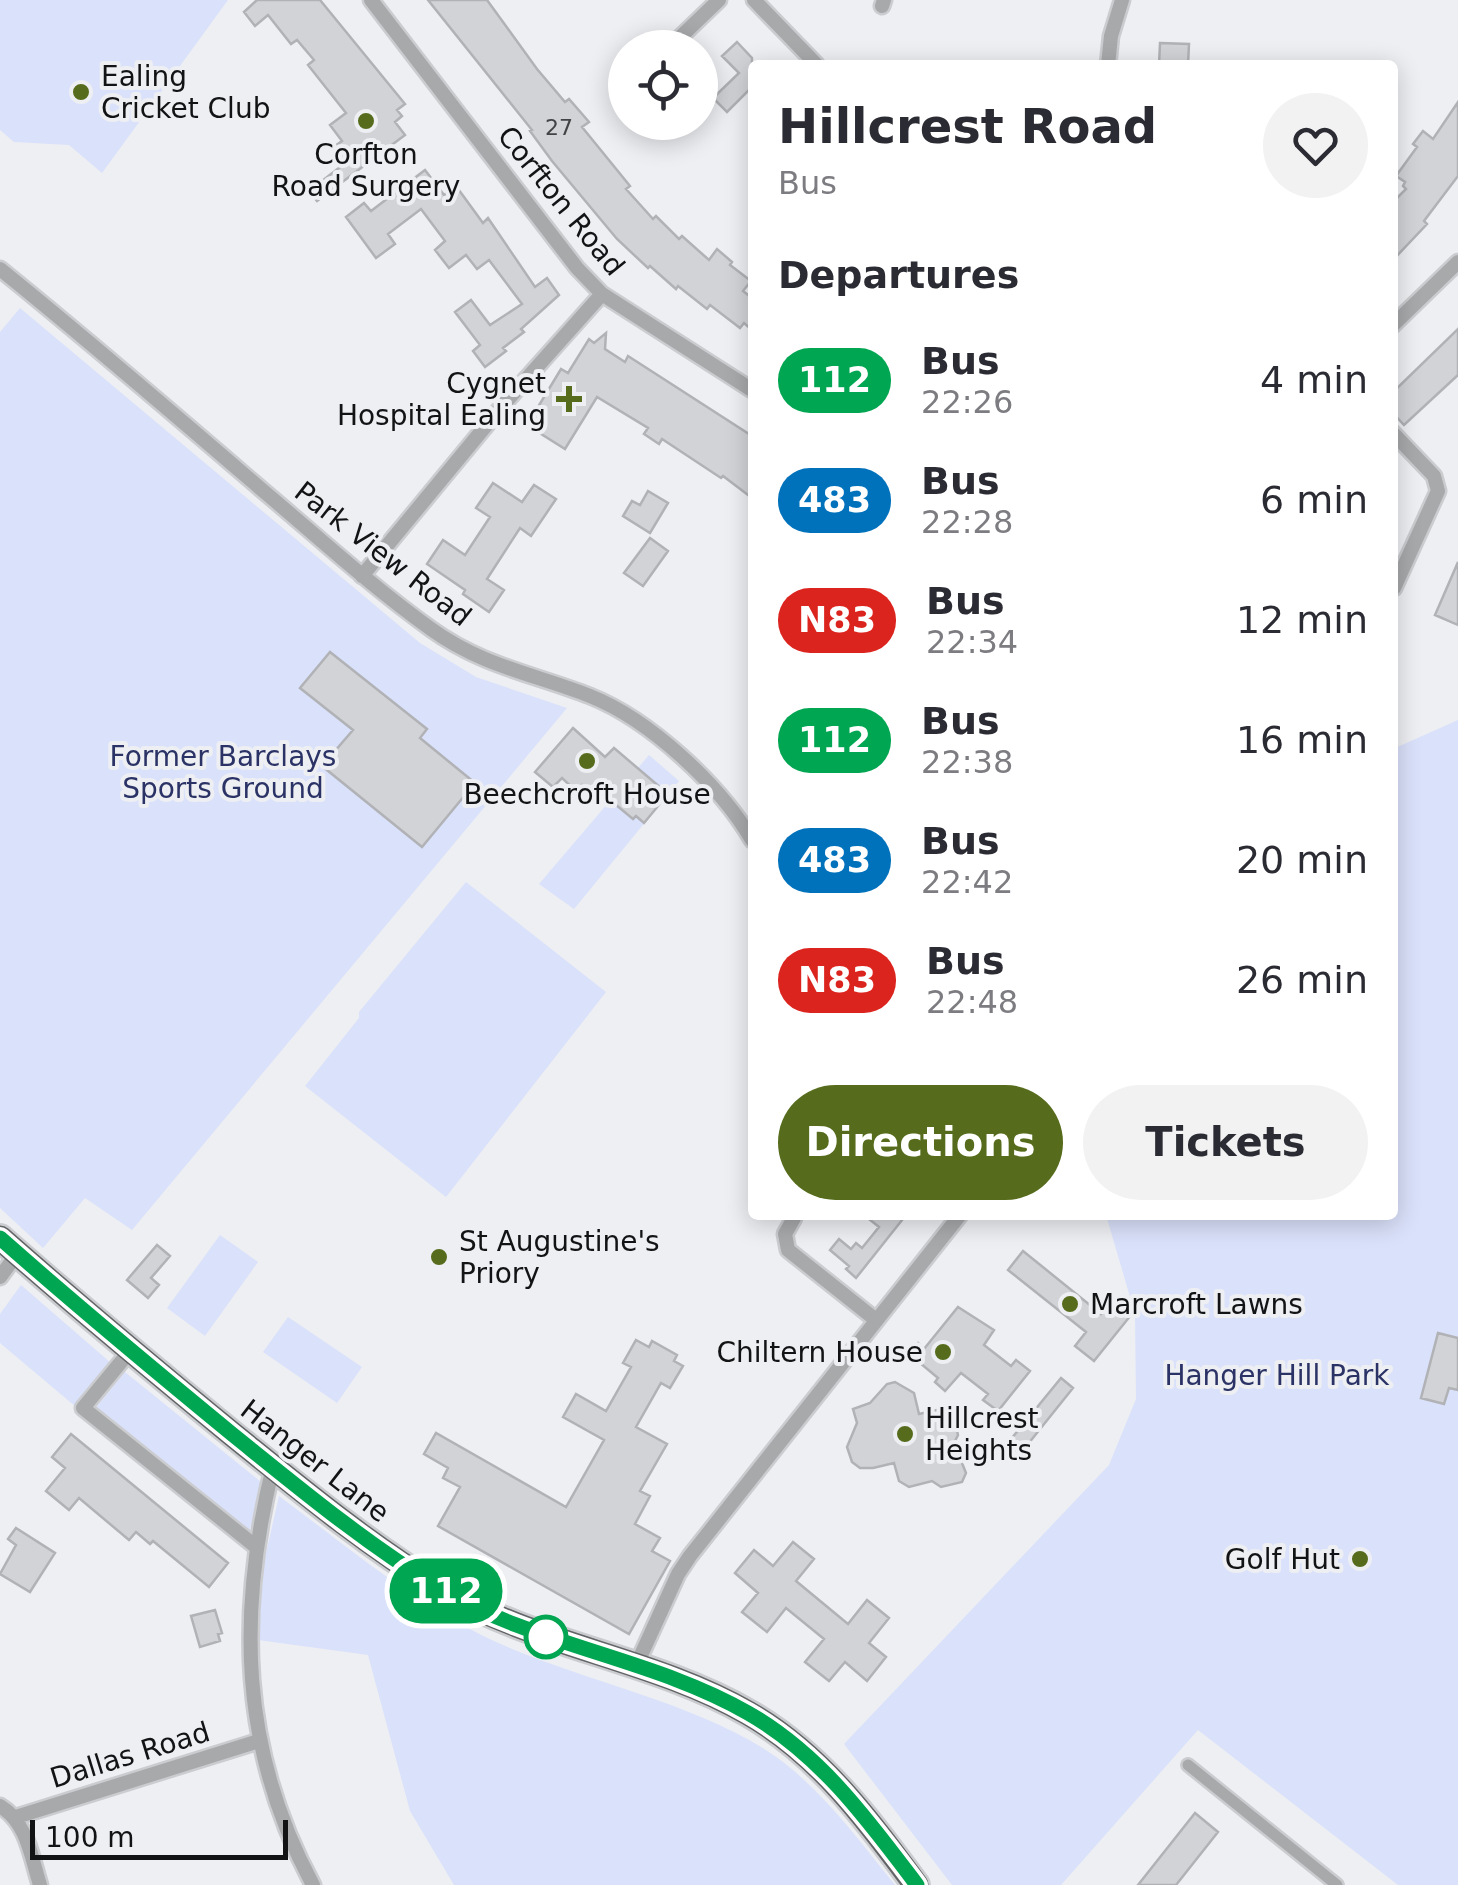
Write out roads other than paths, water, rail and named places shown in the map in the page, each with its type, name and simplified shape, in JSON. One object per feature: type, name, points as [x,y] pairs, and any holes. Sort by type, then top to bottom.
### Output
[{"type":"highway","name":"Hanger Lane","points":[[9,1246],[273,1467],[374,1546],[442,1590],[536,1633],[636,1666],[750,1713],[834,1780],[916,1885]]},
{"type":"street","name":"Corfton Road","points":[[371,0],[577,268],[602,294],[748,387]]},
{"type":"street","points":[[688,30],[719,0]]},
{"type":"street","points":[[754,0],[812,60]]},
{"type":"street","points":[[1109,60],[1122,0]]},
{"type":"street","points":[[1398,320],[1458,262]]},
{"type":"street","name":"Park View Road","points":[[0,269],[362,576],[430,629],[482,660],[589,696],[650,731],[726,802],[748,834]]},
{"type":"street","points":[[362,576],[503,405],[602,294]]},
{"type":"street","points":[[1398,438],[1434,476],[1438,490],[1398,579]]},
{"type":"street","points":[[793,1220],[785,1234],[788,1250],[876,1320]]},
{"type":"street","points":[[636,1666],[690,1556],[956,1220]]},
{"type":"street","points":[[0,1277],[9,1246]]},
{"type":"street","points":[[130,1351],[83,1408],[255,1546]]},
{"type":"street","points":[[273,1467],[255,1546],[249,1603],[249,1669],[258,1741],[313,1885]]},
{"type":"street","name":"Dallas Road","points":[[16,1817],[258,1741]]},
{"type":"street","points":[[1188,1765],[1337,1885]]},
{"type":"street","points":[[0,1806],[16,1817],[40,1885]]},
{"type":"place","name":"Ealing Cricket Club","points":[[81,92]]},
{"type":"place","name":"Corfton Road Surgery","points":[[366,121]]},
{"type":"place","name":"Cygnet Hospital Ealing","points":[[569,399]]},
{"type":"place","name":"Beechcroft House","points":[[587,761]]},
{"type":"place","name":"St Augustine's Priory","points":[[439,1257]]},
{"type":"place","name":"Marcroft Lawns","points":[[1070,1304]]},
{"type":"place","name":"Chiltern House","points":[[943,1352]]},
{"type":"place","name":"Hillcrest Heights","points":[[905,1434]]},
{"type":"place","name":"Golf Hut","points":[[1360,1559]]},
{"type":"park label","name":"Former Barclays Sports Ground","points":[[223,772]]},
{"type":"park label","name":"Hanger Hill Park","points":[[1277,1375]]}]
